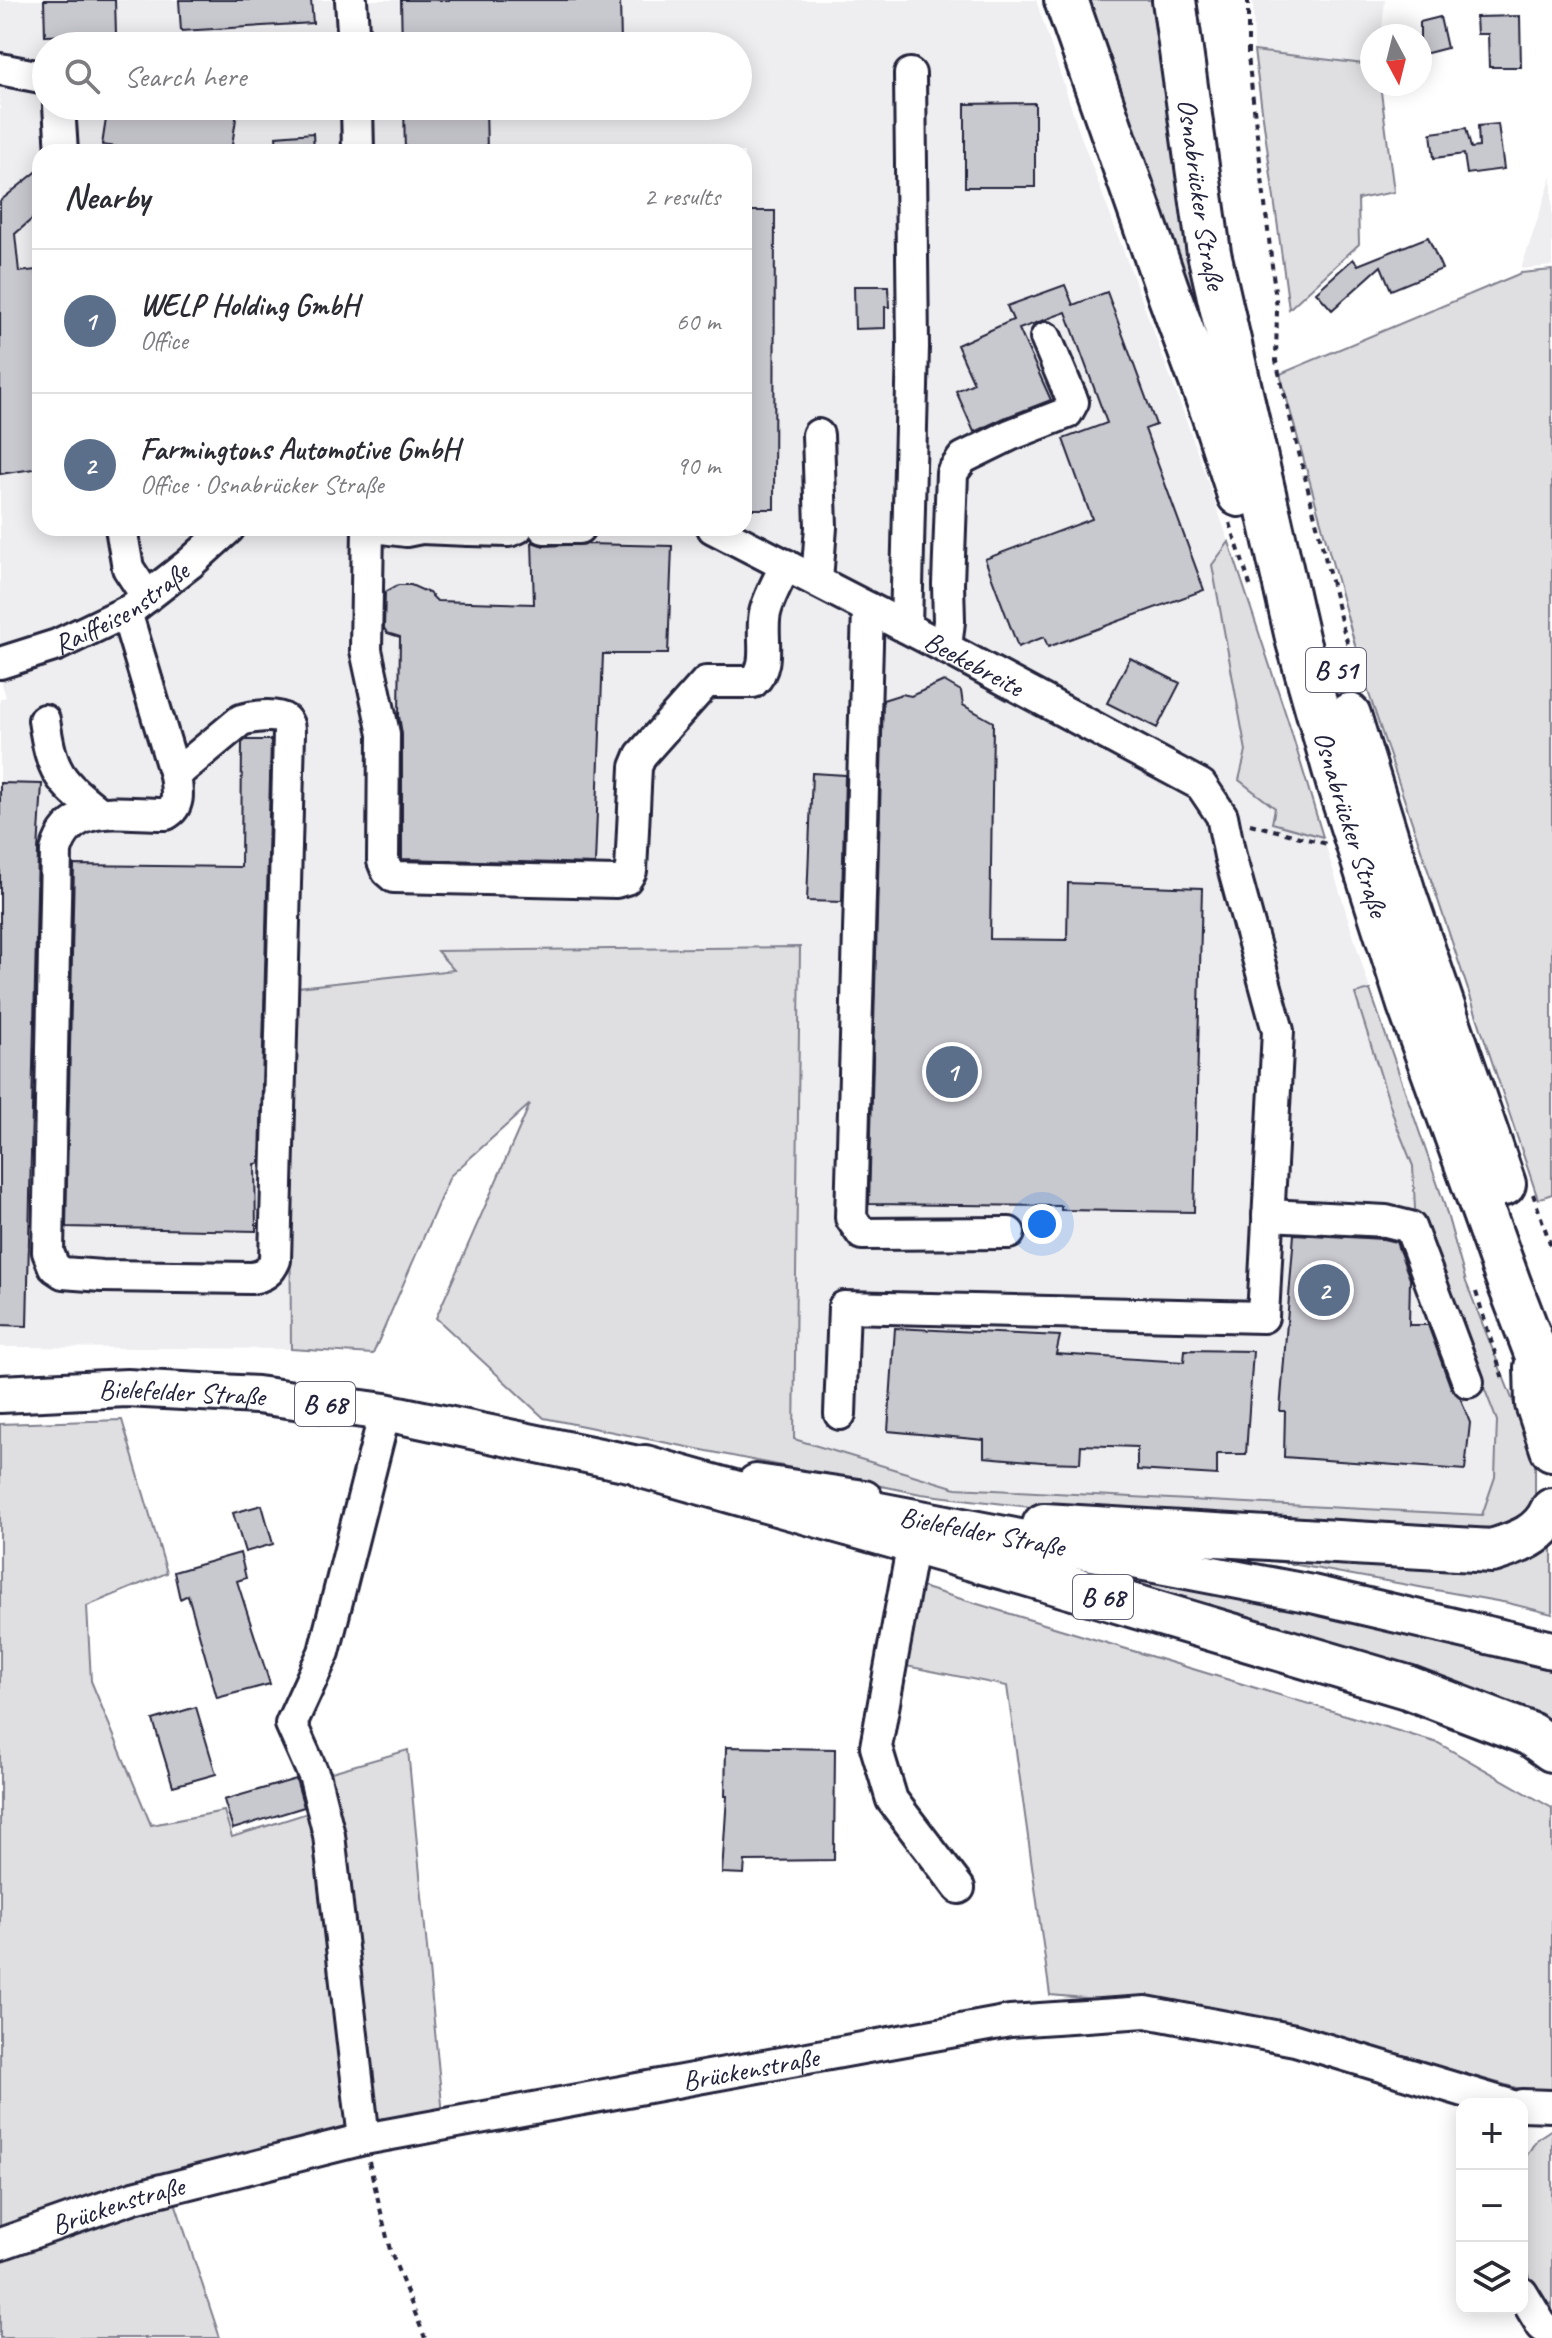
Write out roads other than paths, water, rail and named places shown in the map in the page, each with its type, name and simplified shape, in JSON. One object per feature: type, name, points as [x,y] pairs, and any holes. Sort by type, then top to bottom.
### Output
[{"type":"highway","points":[[1066,0],[1213,414],[1268,590],[1338,783]]},
{"type":"highway","name":"Osnabrücker Straße","points":[[1174,0],[1209,253],[1298,642],[1338,783],[1409,1005],[1544,1337]]},
{"type":"highway","name":"Osnabrücker Straße","points":[[1199,0],[1218,160],[1260,391],[1307,573],[1368,780],[1544,1337],[1552,1395]]},
{"type":"highway","points":[[1544,1337],[1537,1404],[1552,1449]]},
{"type":"highway","name":"B 68","points":[[645,1467],[1407,1687],[1530,1734],[1552,1750]]},
{"type":"highway","name":"B 68","points":[[1044,1525],[1492,1551],[1520,1542],[1546,1523],[1552,1510]]},
{"type":"main road","name":"Bielefelder Straße","points":[[0,1394],[127,1388],[257,1395],[385,1412],[645,1467],[1312,1594],[1552,1650]]},
{"type":"main road","name":"Bielefelder Straße","points":[[645,1467],[1044,1525],[1552,1634]]},
{"type":"street","points":[[351,0],[353,32]]},
{"type":"street","points":[[0,69],[32,75]]},
{"type":"street","points":[[906,627],[913,347],[910,74]]},
{"type":"street","points":[[60,120],[61,144]]},
{"type":"street","points":[[357,120],[358,144]]},
{"type":"street","points":[[946,648],[952,473],[963,458],[1010,435],[1067,413],[1073,402],[1046,338]]},
{"type":"street","points":[[817,581],[821,527],[818,435]]},
{"type":"street","points":[[122,536],[175,775],[176,802],[174,809],[166,814],[100,813],[75,822],[63,834],[56,851],[48,1252],[54,1267],[63,1273],[261,1277],[270,1271],[275,1260],[288,723],[275,718],[251,717],[241,720],[175,775]]},
{"type":"street","name":"Raiffeisenstraße","points":[[0,663],[57,645],[136,604],[220,536]]},
{"type":"street","points":[[368,536],[366,650],[384,734],[383,861],[394,877],[616,882],[626,879],[631,871],[636,767],[641,755],[706,682],[753,682],[761,675],[764,616],[770,596],[786,565]]},
{"type":"street","name":"Beekebreite","points":[[729,536],[1201,785],[1222,816],[1278,1031],[1268,1215]]},
{"type":"street","points":[[868,608],[851,1218],[862,1234],[1009,1233]]},
{"type":"street","points":[[44,720],[51,759],[58,773],[100,813]]},
{"type":"street","points":[[840,1414],[844,1307],[1263,1317],[1268,1215],[1386,1221],[1410,1227],[1468,1382]]},
{"type":"street","points":[[364,2139],[329,1835],[315,1778],[291,1724],[324,1652],[385,1412]]},
{"type":"street","points":[[913,1542],[876,1747],[892,1800],[959,1888]]},
{"type":"street","name":"Brückenstraße","points":[[0,2244],[134,2197],[364,2139],[1010,2021],[1146,2012],[1295,2040],[1487,2098]]},
{"type":"street","points":[[1528,2105],[1552,2106]]},
{"type":"street","points":[[1528,2303],[1542,2326],[1552,2333]]},
{"type":"place","name":"WELP Holding GmbH","points":[[952,1072]]},
{"type":"place","name":"Farmingtons Automotive GmbH","points":[[1324,1290]]}]
